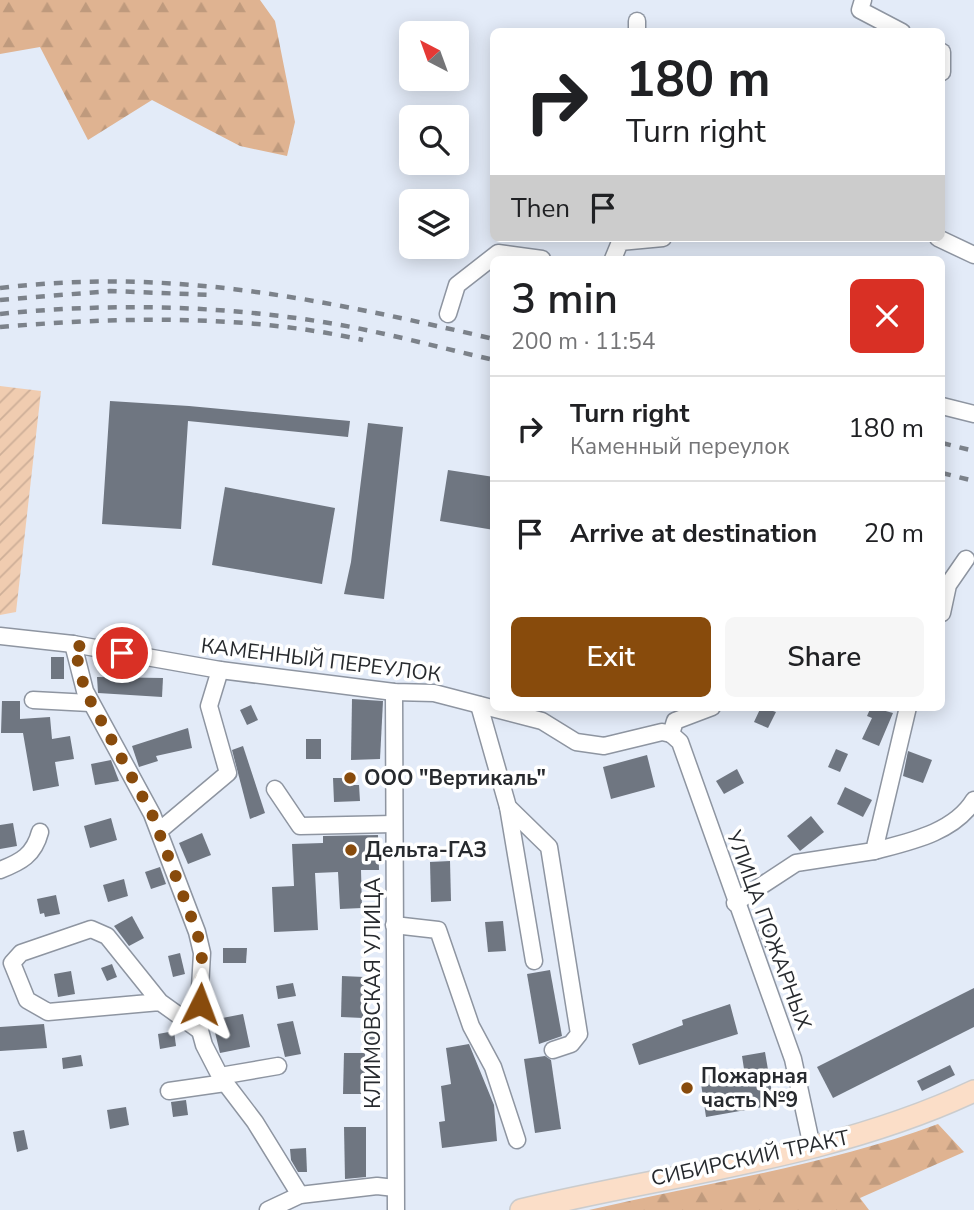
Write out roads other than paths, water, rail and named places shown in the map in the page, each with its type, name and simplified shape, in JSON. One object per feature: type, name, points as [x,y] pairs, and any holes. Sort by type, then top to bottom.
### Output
[{"type":"main road","name":"СИБИРСКИЙ ТРАКТ","points":[[522,1210],[812,1147],[882,1128],[974,1091]]},
{"type":"street","points":[[863,0],[860,10],[894,28]]},
{"type":"street","points":[[945,241],[974,255]]},
{"type":"street","points":[[494,256],[498,253],[520,256]]},
{"type":"street","points":[[448,314],[457,285],[490,259]]},
{"type":"street","points":[[945,407],[974,414]]},
{"type":"street","points":[[945,599],[948,585],[966,559]]},
{"type":"street","name":"КАМЕННЫЙ ПЕРЕУЛОК","points":[[0,636],[74,645],[220,670],[394,692],[433,693],[490,706]]},
{"type":"street","points":[[74,645],[80,680],[159,831],[200,944],[200,1030],[223,1079],[255,1122],[300,1195]]},
{"type":"street","points":[[159,831],[228,773],[209,706],[220,670]]},
{"type":"street","name":"КЛИМОВСКАЯ УЛИЦА","points":[[394,692],[396,1210]]},
{"type":"street","points":[[33,700],[90,703]]},
{"type":"street","points":[[479,705],[508,807],[534,961]]},
{"type":"street","name":"КАМЕННЫЙ ПЕРЕУЛОК","points":[[524,711],[547,714],[576,742],[604,746],[662,732],[671,734]]},
{"type":"street","points":[[671,734],[675,721],[701,711]]},
{"type":"street","points":[[874,851],[907,711]]},
{"type":"street","name":"УЛИЦА ПОЖАРНЫХ","points":[[671,734],[680,742],[735,903],[793,1059],[812,1147]]},
{"type":"street","points":[[275,789],[300,826],[394,824]]},
{"type":"street","points":[[735,903],[796,863],[874,851],[914,841],[944,827],[969,809],[974,800]]},
{"type":"street","points":[[508,807],[549,847],[579,1034],[571,1044],[553,1050]]},
{"type":"street","points":[[0,870],[27,857],[37,844],[40,832]]},
{"type":"street","points":[[394,925],[438,930],[471,1026],[493,1067],[517,1140]]},
{"type":"street","points":[[160,1002],[48,1012],[27,1000],[6,960],[91,929],[99,930],[107,936],[160,1002],[200,1030]]},
{"type":"street","points":[[169,1091],[278,1066]]},
{"type":"street","points":[[268,1210],[300,1195],[377,1186],[394,1188]]},
{"type":"railway","points":[[0,288],[127,282],[249,291],[309,300],[490,338]]},
{"type":"railway","points":[[0,300],[110,291],[212,295]]},
{"type":"railway","points":[[0,314],[121,307],[242,312],[344,326],[490,359]]},
{"type":"railway","points":[[0,327],[90,321],[182,320],[273,326],[363,340]]},
{"type":"railway","points":[[945,444],[974,451]]},
{"type":"railway","points":[[945,474],[974,481]]},
{"type":"place","name":"ООО \"Вертикаль\"","points":[[350,778]]},
{"type":"place","name":"Дельта-ГАЗ","points":[[351,850]]},
{"type":"place","name":"Пожарная часть №9","points":[[687,1088]]}]
